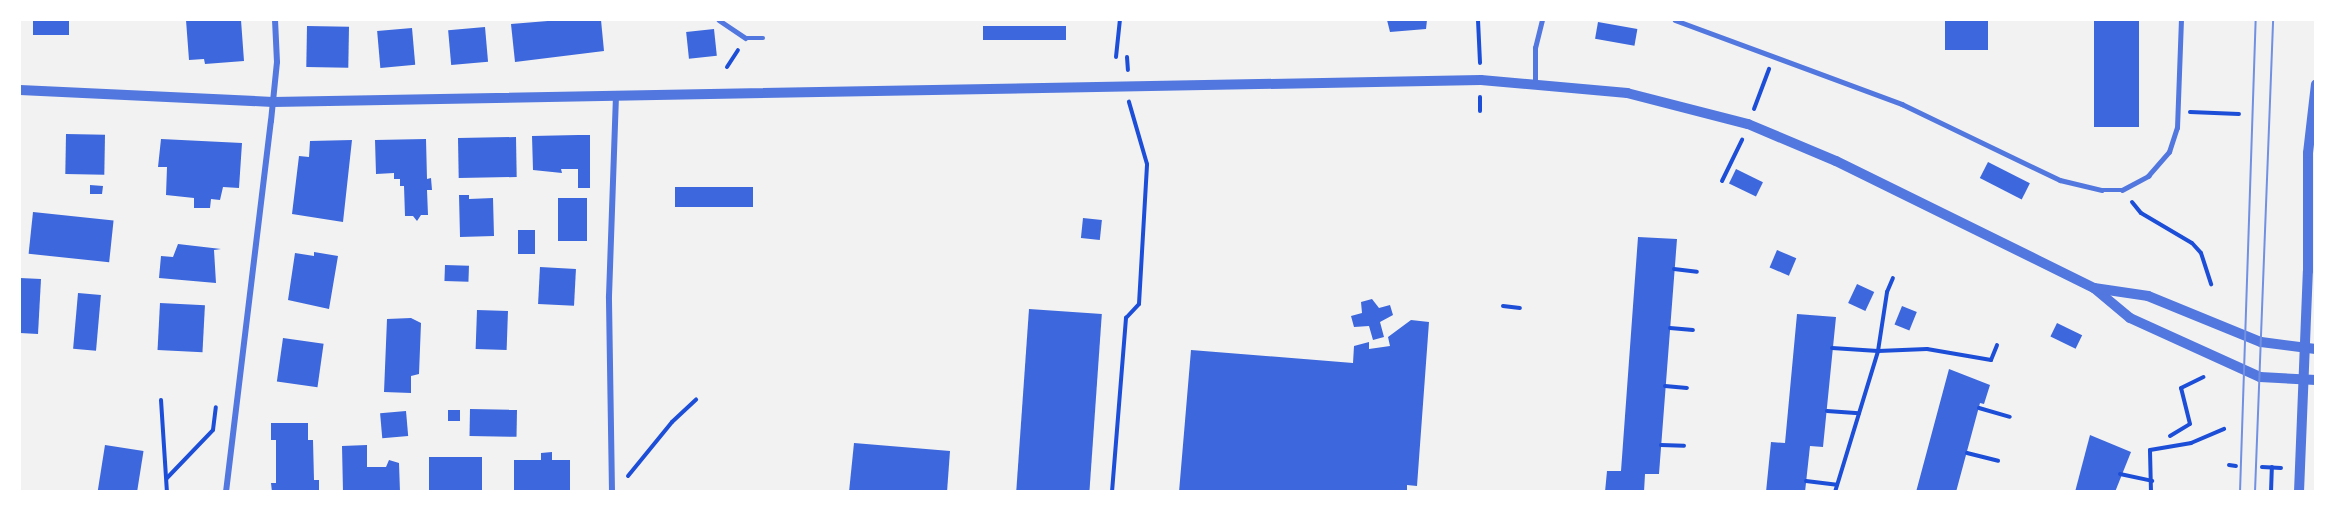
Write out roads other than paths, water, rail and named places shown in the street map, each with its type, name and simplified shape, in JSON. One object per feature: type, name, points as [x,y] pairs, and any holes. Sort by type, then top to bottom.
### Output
[{"type":"street","points":[[226,492],[273,102],[275,20]]},
{"type":"street","points":[[20,90],[273,102],[1401,81],[1535,82],[1627,93],[1748,124],[1836,161],[2094,288],[2130,318],[2260,377],[2310,380]]},
{"type":"street","points":[[2299,492],[2310,380],[2308,153],[2316,84]]},
{"type":"street","points":[[612,492],[609,296],[616,95]]},
{"type":"street","points":[[2094,288],[2148,296],[2253,339],[2311,349]]},
{"type":"lane","points":[[719,20],[746,38],[763,38]]},
{"type":"lane","points":[[1535,82],[1535,48],[1542,20]]},
{"type":"lane","points":[[1675,20],[1902,104],[2060,180],[2102,190],[2134,186],[2159,166],[2169,152],[2178,112],[2181,20]]},
{"type":"tram line","points":[[2240,492],[2256,20]]},
{"type":"tram line","points":[[2255,492],[2273,20]]}]
